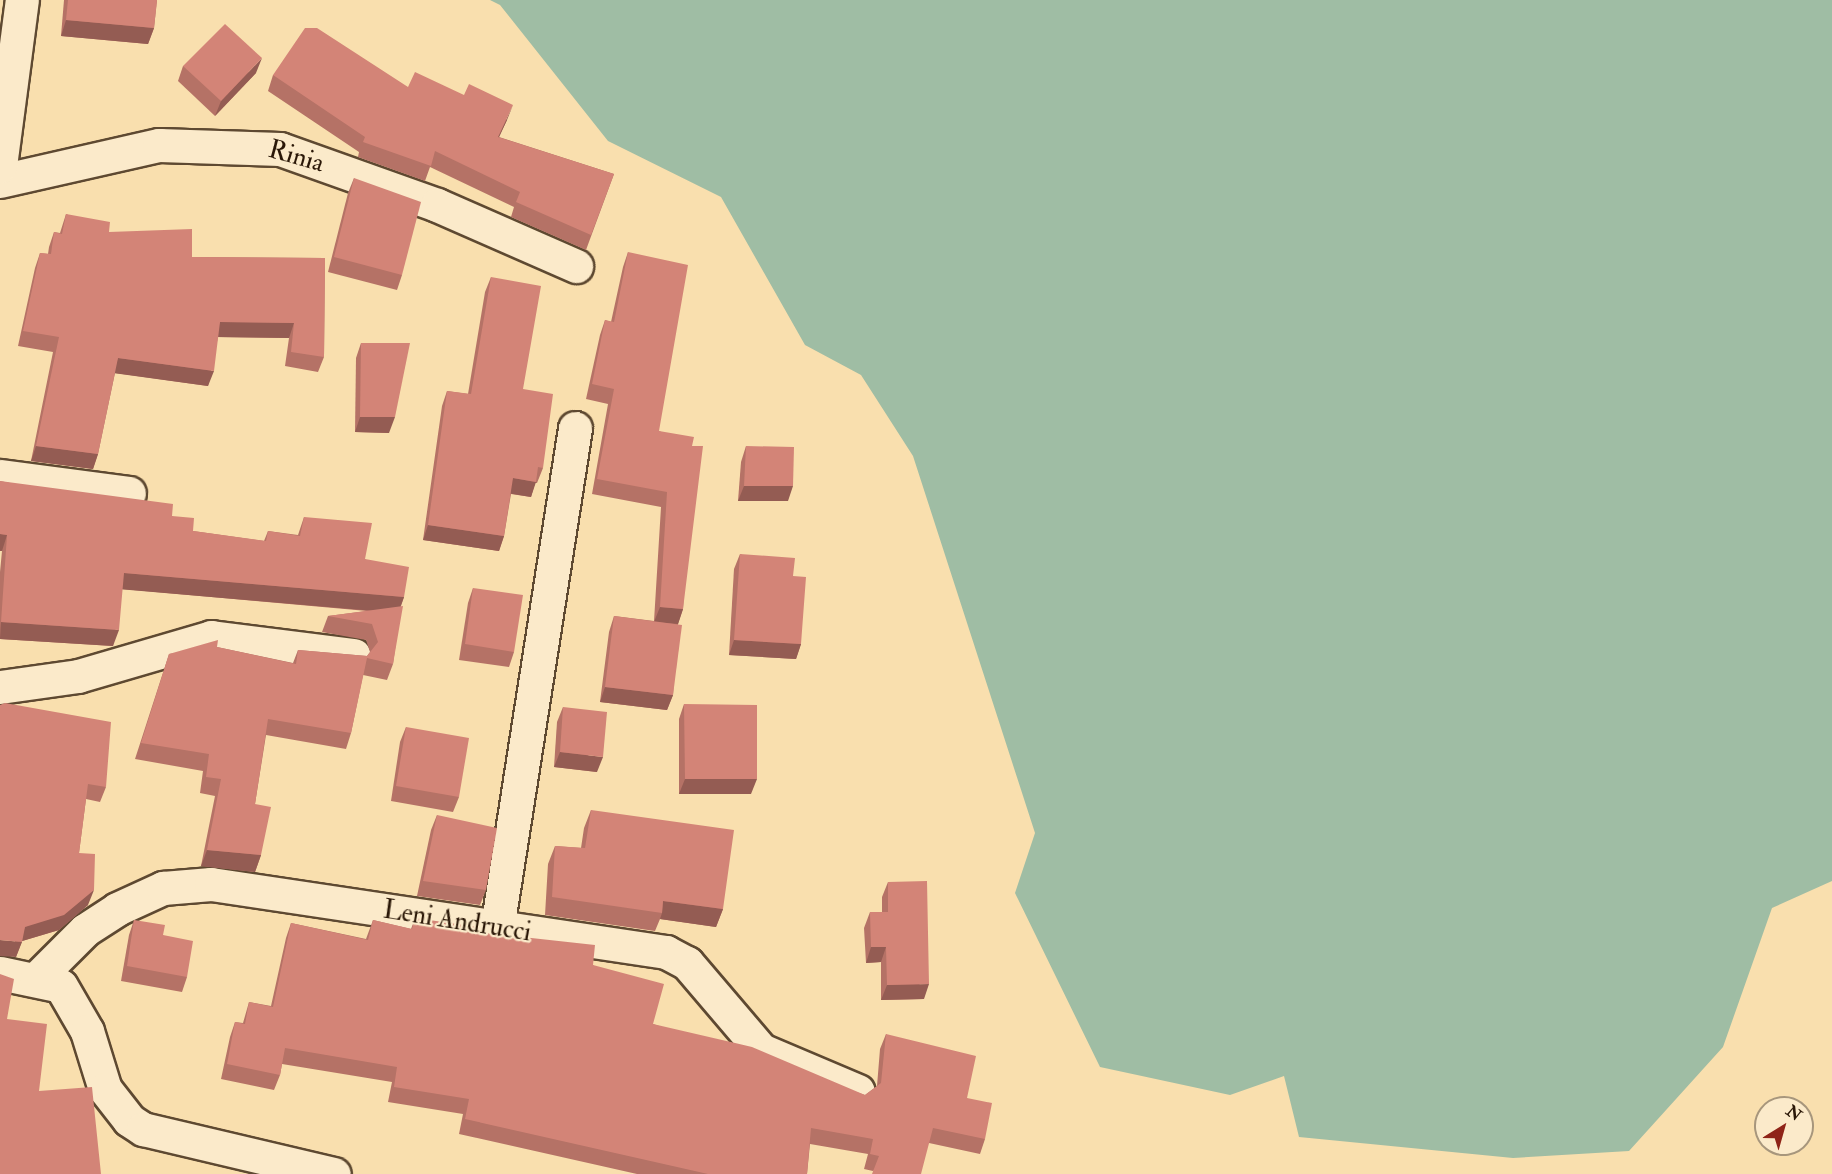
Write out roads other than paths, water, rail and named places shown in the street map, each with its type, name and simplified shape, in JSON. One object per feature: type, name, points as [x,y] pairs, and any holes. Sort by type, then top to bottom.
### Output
[{"type":"street","points":[[0,166],[22,0]]},
{"type":"street","name":"Rinia","points":[[0,181],[159,145],[229,143],[280,149],[437,205],[576,266]]},
{"type":"street","points":[[497,928],[575,428]]},
{"type":"street","points":[[0,476],[129,493]]},
{"type":"street","points":[[0,687],[78,676],[211,637],[354,655]]},
{"type":"street","name":"Leni Andrucci","points":[[36,979],[85,930],[117,909],[190,883],[666,952],[687,963],[761,1050],[858,1091]]},
{"type":"street","points":[[0,973],[61,986],[87,1031],[105,1089],[129,1120],[143,1129],[334,1174]]}]
